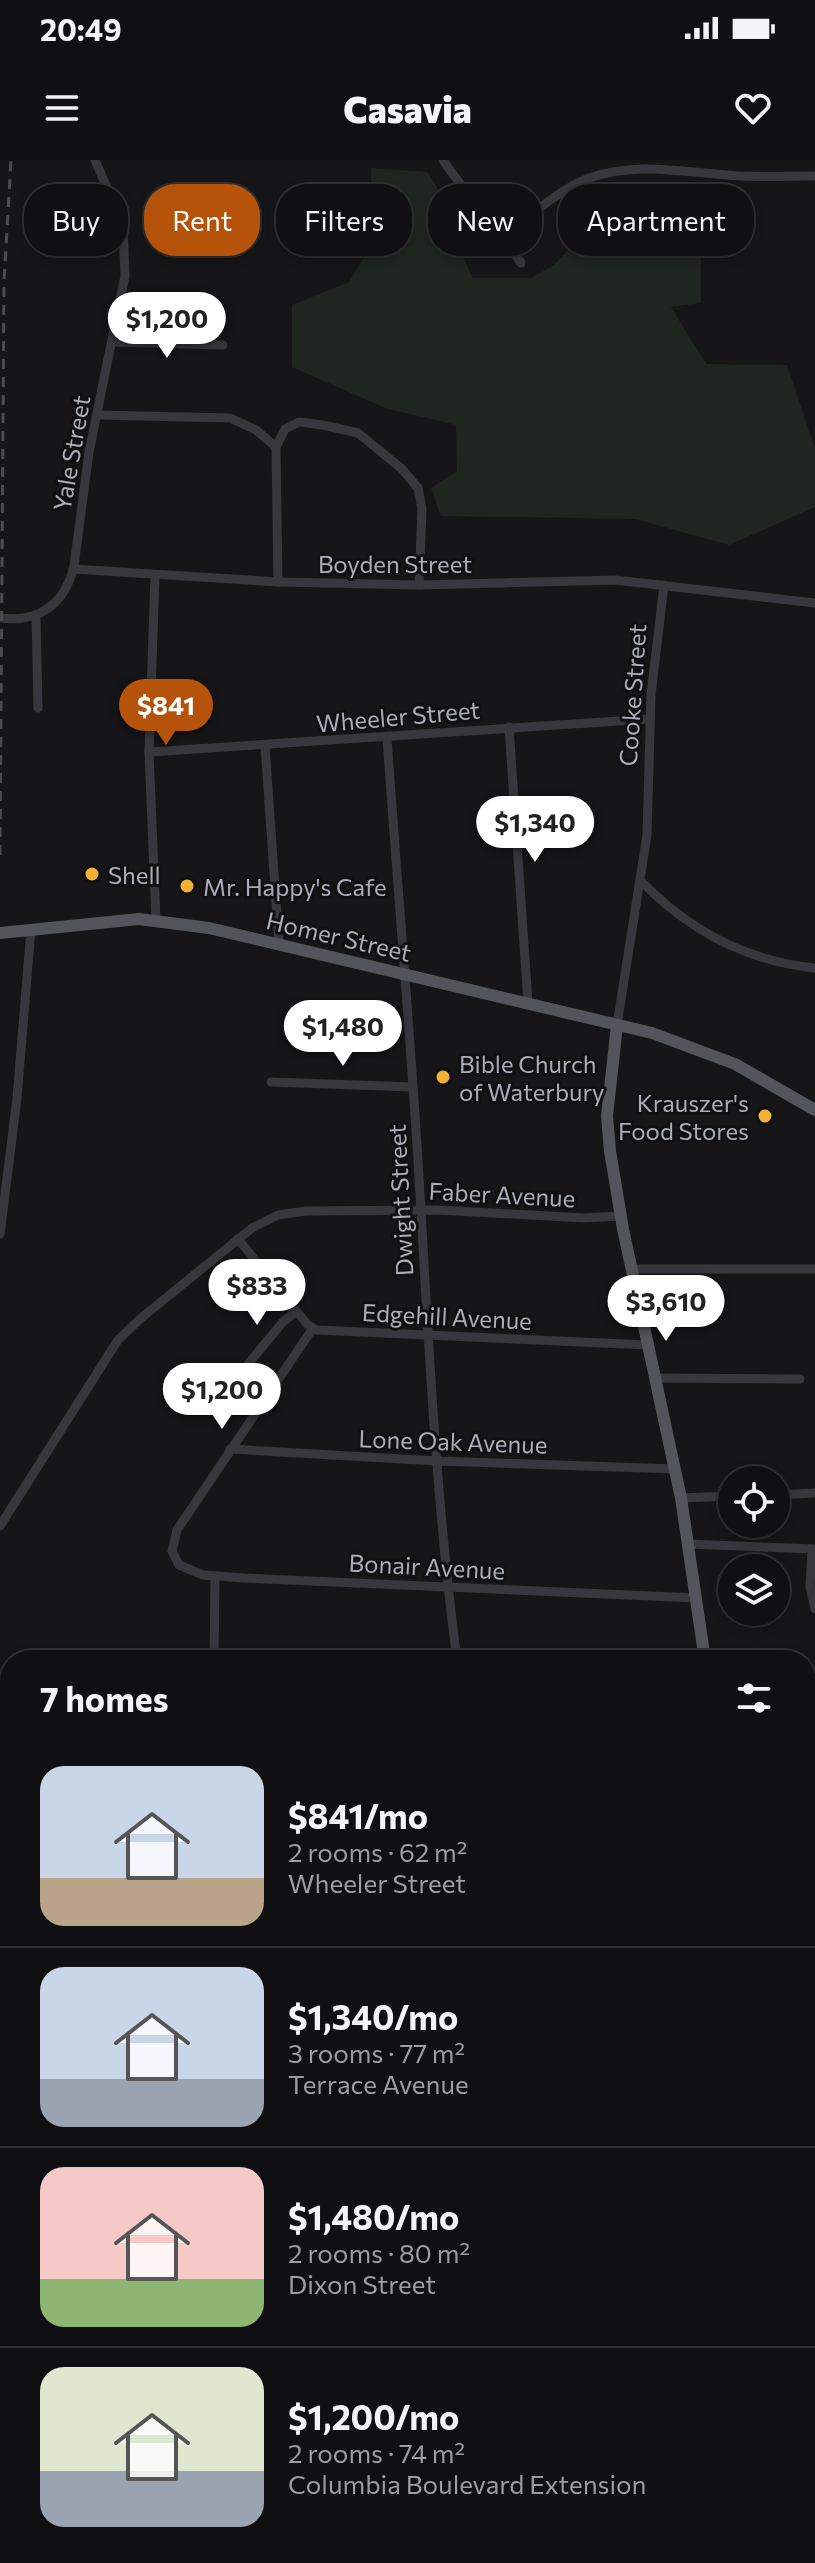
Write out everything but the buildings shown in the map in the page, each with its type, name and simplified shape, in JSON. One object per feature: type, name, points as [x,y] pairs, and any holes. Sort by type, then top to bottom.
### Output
[{"type":"main road","name":"Homer Street","points":[[0,933],[111,920],[156,920],[199,926],[652,1033],[727,1060],[815,1110]]},
{"type":"main road","name":"Cooke Street","points":[[617,1025],[607,1126],[620,1216],[676,1469],[704,1650]]},
{"type":"street","name":"Yale Street","points":[[73,569],[97,415],[125,276],[123,225],[95,160]]},
{"type":"street","points":[[443,160],[459,184]]},
{"type":"street","points":[[542,207],[589,179],[651,164],[739,176],[815,176]]},
{"type":"street","points":[[516,256],[521,263]]},
{"type":"street","points":[[112,342],[223,345]]},
{"type":"street","points":[[97,415],[230,418],[256,430],[276,447]]},
{"type":"street","points":[[278,582],[276,447],[285,429],[299,422],[358,433],[402,469],[418,488],[422,509],[419,585]]},
{"type":"street","points":[[0,618],[36,616],[54,602],[73,569]]},
{"type":"street","name":"Boyden Street","points":[[73,569],[278,582],[419,585],[615,580],[815,603]]},
{"type":"street","points":[[155,575],[149,752],[156,920]]},
{"type":"street","name":"Cooke Street","points":[[617,1025],[647,835],[649,719],[664,585]]},
{"type":"street","points":[[36,616],[38,708]]},
{"type":"street","name":"Wheeler Street","points":[[149,752],[649,719]]},
{"type":"street","points":[[509,727],[528,1003]]},
{"type":"street","name":"Dwight Street","points":[[387,738],[437,1461],[456,1650]]},
{"type":"street","points":[[265,746],[279,944]]},
{"type":"street","points":[[640,880],[664,905],[704,931],[745,952],[780,964],[815,968]]},
{"type":"street","points":[[0,1234],[16,1110],[31,929]]},
{"type":"street","points":[[271,1082],[413,1087]]},
{"type":"street","name":"Faber Avenue","points":[[0,1526],[118,1340],[238,1239],[267,1220],[288,1213],[421,1210],[584,1218],[620,1216]]},
{"type":"street","points":[[230,1449],[313,1328],[238,1239]]},
{"type":"street","points":[[631,1269],[815,1269]]},
{"type":"street","points":[[244,1369],[282,1323],[296,1311]]},
{"type":"street","name":"Edgehill Avenue","points":[[313,1328],[648,1345]]},
{"type":"street","points":[[656,1378],[800,1379]]},
{"type":"street","name":"Lone Oak Avenue","points":[[230,1449],[437,1461],[676,1469]]},
{"type":"street","name":"Bonair Avenue","points":[[230,1449],[181,1523],[172,1547],[179,1565],[198,1574],[696,1598]]},
{"type":"street","points":[[790,1494],[815,1493]]},
{"type":"street","points":[[681,1498],[718,1497]]},
{"type":"street","points":[[688,1544],[813,1550],[810,1586],[815,1609]]},
{"type":"street","points":[[214,1650],[215,1576]]},
{"type":"shaded area","points":[[371,168],[427,172],[435,184],[428,184],[428,256],[464,256],[473,278],[531,278],[554,265],[562,256],[701,256],[701,303],[671,307],[706,364],[787,365],[815,449],[815,507],[729,545],[635,519],[441,516],[431,488],[457,471],[456,425],[385,408],[292,367],[292,305],[349,282],[365,256],[412,256],[412,184],[371,184]]},
{"type":"railway","points":[[0,855],[4,282],[11,160]]},
{"type":"place","name":"Shell","points":[[92,874]]},
{"type":"place","name":"Mr. Happy's Cafe","points":[[187,886]]},
{"type":"place","name":"Bible Church of Waterbury","points":[[443,1077]]},
{"type":"place","name":"Krauszer's Food Stores","points":[[765,1116]]}]
